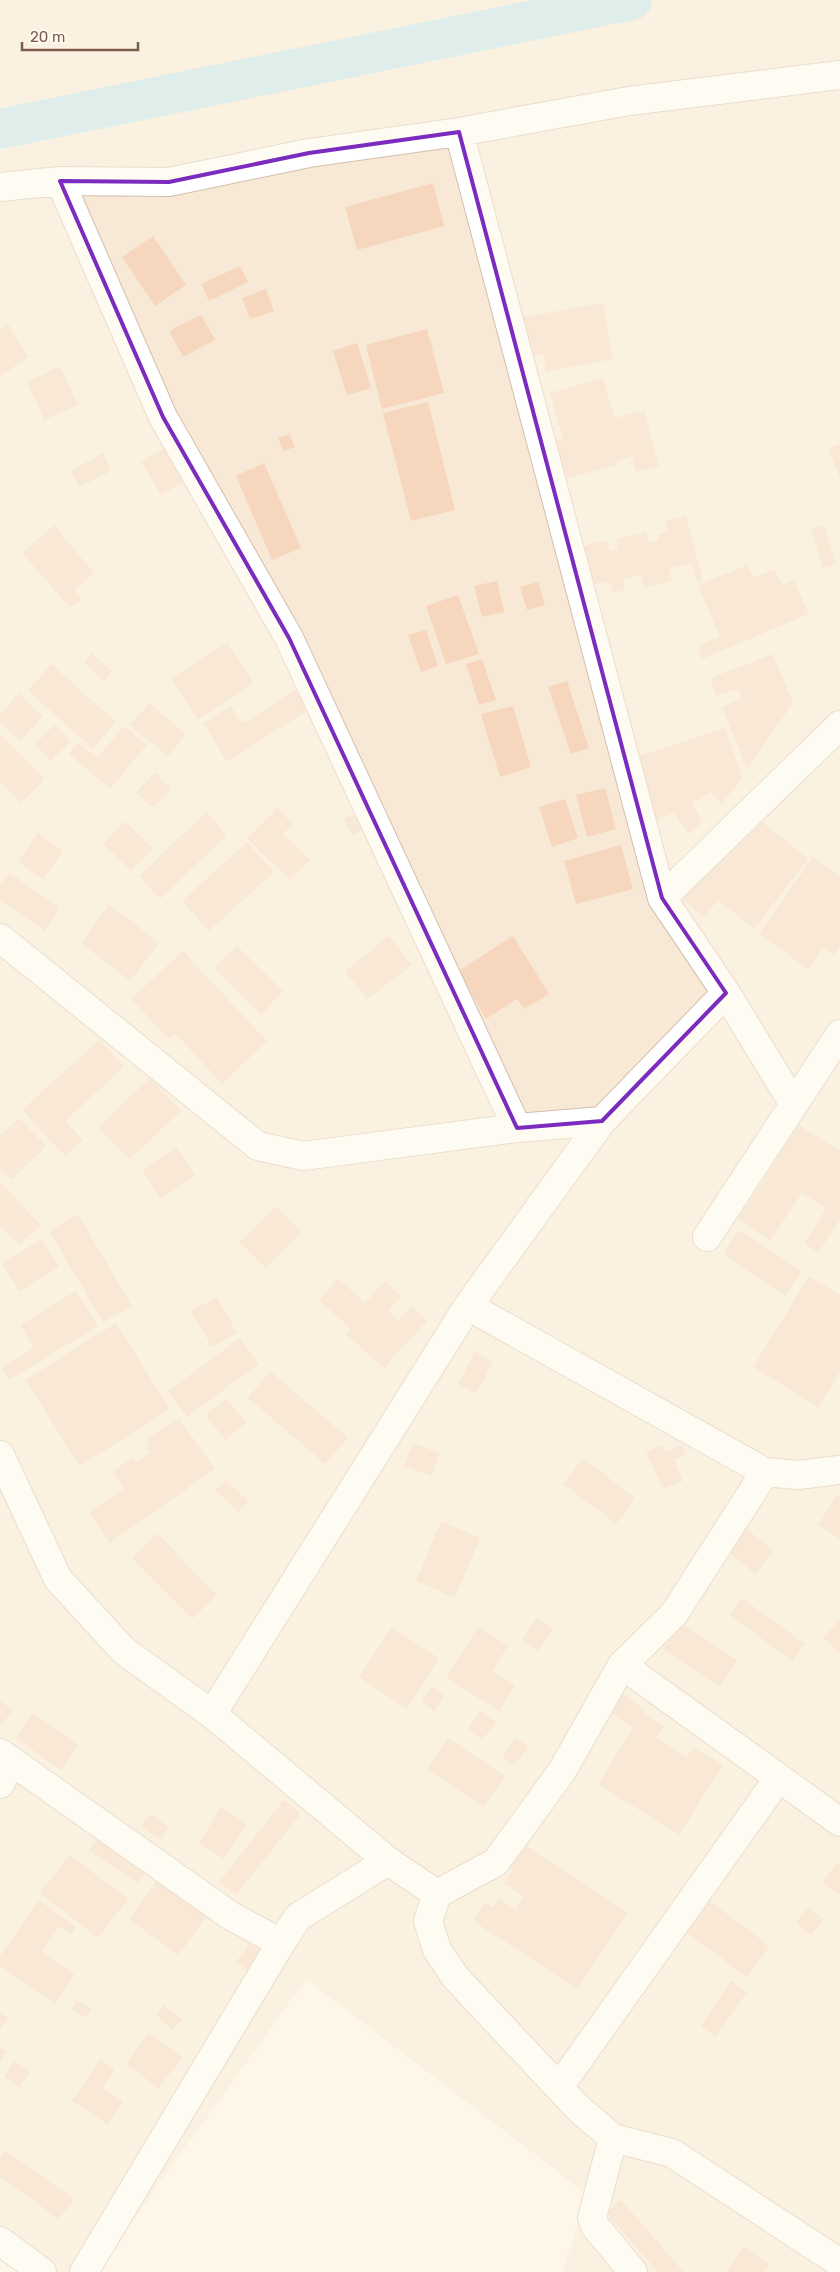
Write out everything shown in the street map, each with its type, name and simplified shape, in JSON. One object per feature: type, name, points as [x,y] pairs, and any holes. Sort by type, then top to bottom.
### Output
[{"type":"street","points":[[0,187],[60,181],[169,182],[309,153],[459,132],[629,101],[840,75]]},
{"type":"street","points":[[459,132],[662,898],[726,993],[793,1103]]},
{"type":"street","points":[[60,181],[163,417],[289,638],[517,1128]]},
{"type":"street","points":[[662,898],[840,726]]},
{"type":"street","points":[[0,938],[258,1146],[303,1156],[517,1128],[602,1121]]},
{"type":"street","points":[[212,1714],[468,1306],[602,1121],[726,993]]},
{"type":"street","points":[[707,1237],[840,1034]]},
{"type":"street","points":[[468,1306],[765,1472],[798,1475],[840,1470]]},
{"type":"street","points":[[0,1455],[58,1579],[124,1651],[212,1714],[388,1861],[437,1894]]},
{"type":"street","points":[[765,1472],[674,1614],[622,1665],[562,1771],[496,1862],[437,1894],[428,1921],[437,1950],[456,1978],[559,2087],[613,2138],[672,2154],[840,2263]]},
{"type":"street","points":[[622,1665],[840,1822]]},
{"type":"street","points":[[4,1766],[231,1916],[281,1943]]},
{"type":"street","points":[[559,2087],[778,1779]]},
{"type":"street","points":[[84,2272],[298,1917],[388,1861]]},
{"type":"street","points":[[613,2138],[592,2218],[595,2226],[633,2272]]},
{"type":"street","points":[[0,2241],[42,2272]]},
{"type":"highlighted area","points":[[459,132],[662,898],[726,993],[602,1121],[517,1128],[289,638],[163,417],[60,181],[169,182],[309,153]]},
{"type":"shaded area","points":[[0,0],[840,0],[840,2272],[562,2272],[588,2195],[306,1979],[96,2272],[20,2272],[0,2259]]},
{"type":"building","points":[[433,183],[444,226],[357,250],[345,207]]},
{"type":"building","points":[[153,236],[186,285],[155,306],[122,257]]},
{"type":"building","points":[[240,266],[248,282],[209,301],[201,284]]},
{"type":"building","points":[[266,289],[274,311],[250,319],[242,298]]},
{"type":"building","points":[[603,303],[613,359],[546,372],[543,354],[521,359],[513,319]]},
{"type":"building","points":[[201,315],[215,340],[183,357],[169,331]]},
{"type":"building","points":[[8,324],[29,357],[0,376],[0,329]]},
{"type":"building","points":[[427,329],[444,393],[382,409],[366,345]]},
{"type":"building","points":[[357,343],[371,388],[347,395],[333,351]]},
{"type":"building","points":[[60,366],[78,405],[44,420],[27,382]]},
{"type":"building","points":[[603,378],[615,418],[644,410],[659,466],[636,472],[632,456],[616,461],[617,465],[561,480],[550,442],[563,439],[550,393]]},
{"type":"building","points":[[428,402],[455,510],[411,521],[383,413]]},
{"type":"building","points":[[289,434],[295,447],[283,451],[278,438]]},
{"type":"building","points":[[171,444],[191,477],[161,495],[141,462]]},
{"type":"building","points":[[840,444],[840,478],[828,449]]},
{"type":"building","points":[[103,453],[111,471],[79,487],[70,471]]},
{"type":"building","points":[[264,463],[301,548],[272,560],[236,476]]},
{"type":"building","points":[[686,516],[703,581],[697,582],[692,563],[669,569],[672,581],[644,588],[641,575],[623,580],[625,590],[613,593],[609,581],[583,587],[573,548],[607,540],[610,551],[618,549],[616,539],[646,532],[649,542],[659,540],[657,535],[668,532],[665,521]]},
{"type":"building","points":[[54,525],[94,573],[74,590],[82,599],[70,608],[22,553]]},
{"type":"building","points":[[824,525],[836,564],[823,568],[811,529]]},
{"type":"building","points":[[748,565],[753,577],[775,569],[782,585],[794,580],[809,614],[702,659],[698,646],[720,637],[698,585]]},
{"type":"building","points":[[497,581],[504,612],[482,617],[474,586]]},
{"type":"building","points":[[538,582],[545,605],[527,610],[520,587]]},
{"type":"building","points":[[458,595],[479,654],[446,664],[426,606]]},
{"type":"building","points":[[426,630],[438,666],[421,672],[408,635]]},
{"type":"building","points":[[227,642],[254,683],[198,719],[171,679]]},
{"type":"building","points":[[92,653],[112,672],[104,681],[84,662]]},
{"type":"building","points":[[773,654],[793,703],[747,769],[722,707],[742,698],[738,689],[716,696],[710,678]]},
{"type":"building","points":[[482,659],[496,700],[479,705],[466,664]]},
{"type":"building","points":[[51,664],[116,722],[93,749],[28,691]]},
{"type":"building","points":[[567,681],[589,748],[571,754],[548,687]]},
{"type":"building","points":[[295,690],[308,710],[227,762],[203,723],[231,706],[242,724]]},
{"type":"building","points":[[19,693],[43,716],[20,741],[0,722],[0,714]]},
{"type":"building","points":[[149,703],[186,734],[168,756],[130,725]]},
{"type":"building","points":[[513,706],[531,767],[500,777],[481,714]]},
{"type":"building","points":[[54,725],[71,741],[51,761],[34,745]]},
{"type":"building","points":[[124,726],[147,745],[110,789],[69,754],[78,742],[97,758]]},
{"type":"building","points":[[725,728],[742,777],[722,804],[711,792],[692,803],[702,822],[689,834],[674,813],[653,821],[639,756]]},
{"type":"building","points":[[0,734],[45,779],[21,803],[0,783]]},
{"type":"building","points":[[155,772],[172,789],[153,808],[136,792]]},
{"type":"building","points":[[605,788],[616,829],[587,837],[576,795]]},
{"type":"building","points":[[565,799],[578,838],[552,847],[539,807]]},
{"type":"building","points":[[277,808],[293,824],[283,834],[310,860],[290,880],[247,838]]},
{"type":"building","points":[[746,809],[808,859],[754,929],[718,900],[704,917],[677,895]]},
{"type":"building","points":[[360,811],[368,828],[352,835],[344,819]]},
{"type":"building","points":[[206,812],[227,835],[160,899],[139,876]]},
{"type":"building","points":[[125,821],[153,848],[131,871],[103,844]]},
{"type":"building","points":[[38,833],[63,851],[43,880],[18,862]]},
{"type":"building","points":[[247,842],[274,872],[209,931],[182,901]]},
{"type":"building","points":[[621,845],[633,889],[576,904],[564,861]]},
{"type":"building","points":[[813,857],[840,876],[840,946],[834,955],[823,948],[808,969],[759,934]]},
{"type":"building","points":[[10,873],[60,908],[45,931],[0,900],[0,887]]},
{"type":"building","points":[[109,904],[159,943],[130,981],[81,943]]},
{"type":"building","points":[[389,936],[412,965],[367,999],[345,971]]},
{"type":"building","points":[[513,936],[549,994],[524,1009],[517,999],[486,1019],[458,971]]},
{"type":"building","points":[[237,946],[283,991],[261,1015],[214,968]]},
{"type":"building","points":[[183,951],[267,1041],[222,1084],[175,1033],[169,1039],[131,999]]},
{"type":"building","points":[[99,1040],[124,1067],[65,1121],[83,1140],[65,1156],[22,1110]]},
{"type":"building","points":[[150,1078],[181,1111],[129,1160],[98,1127]]},
{"type":"building","points":[[19,1118],[46,1146],[11,1180],[0,1169],[0,1136]]},
{"type":"building","points":[[799,1125],[840,1151],[840,1220],[818,1253],[804,1243],[826,1209],[802,1193],[770,1241],[738,1219]]},
{"type":"building","points":[[176,1147],[195,1175],[161,1199],[142,1170]]},
{"type":"building","points":[[0,1182],[41,1225],[19,1245],[0,1226]]},
{"type":"building","points":[[276,1206],[302,1233],[265,1268],[239,1242]]},
{"type":"building","points":[[78,1214],[132,1306],[103,1322],[49,1231]]},
{"type":"building","points":[[739,1230],[801,1271],[785,1296],[723,1254]]},
{"type":"building","points":[[42,1239],[59,1266],[20,1291],[2,1264]]},
{"type":"building","points":[[809,1276],[840,1295],[840,1372],[818,1407],[753,1367]]},
{"type":"building","points":[[338,1278],[365,1303],[385,1281],[401,1296],[388,1310],[399,1320],[411,1306],[427,1321],[384,1368],[346,1334],[351,1329],[319,1300]]},
{"type":"building","points":[[76,1291],[98,1326],[9,1380],[2,1368],[34,1348],[20,1325]]},
{"type":"building","points":[[217,1297],[237,1333],[212,1347],[191,1311]]},
{"type":"building","points":[[116,1323],[170,1409],[80,1466],[25,1380]]},
{"type":"building","points":[[240,1338],[259,1364],[187,1417],[168,1391]]},
{"type":"building","points":[[475,1352],[493,1362],[476,1394],[458,1384]]},
{"type":"building","points":[[270,1371],[348,1438],[325,1464],[248,1398]]},
{"type":"building","points":[[226,1398],[246,1423],[225,1440],[206,1415]]},
{"type":"building","points":[[179,1418],[215,1469],[110,1543],[89,1512],[124,1488],[112,1472],[133,1457],[136,1462],[150,1452],[147,1448],[150,1446],[146,1440]]},
{"type":"building","points":[[413,1443],[440,1453],[432,1476],[404,1466]]},
{"type":"building","points":[[662,1445],[666,1452],[682,1445],[686,1455],[674,1460],[683,1481],[663,1489],[646,1452]]},
{"type":"building","points":[[583,1458],[635,1498],[616,1524],[563,1484]]},
{"type":"building","points":[[225,1480],[248,1501],[239,1512],[215,1490]]},
{"type":"building","points":[[837,1495],[840,1497],[840,1539],[818,1525]]},
{"type":"building","points":[[441,1521],[480,1538],[455,1598],[416,1581]]},
{"type":"building","points":[[742,1525],[774,1551],[755,1574],[724,1548]]},
{"type":"building","points":[[157,1533],[217,1595],[192,1619],[132,1558]]},
{"type":"building","points":[[742,1598],[805,1644],[792,1661],[730,1615]]},
{"type":"building","points":[[537,1618],[553,1629],[538,1651],[522,1640]]},
{"type":"building","points":[[840,1619],[840,1653],[823,1638]]},
{"type":"building","points":[[680,1623],[737,1660],[720,1687],[663,1650]]},
{"type":"building","points":[[392,1627],[439,1658],[407,1709],[359,1677]]},
{"type":"building","points":[[478,1627],[508,1646],[492,1671],[515,1686],[499,1711],[446,1677]]},
{"type":"building","points":[[432,1687],[444,1696],[434,1711],[421,1702]]},
{"type":"building","points":[[622,1694],[646,1710],[644,1714],[664,1726],[656,1738],[687,1757],[693,1747],[723,1765],[679,1835],[598,1784],[633,1728],[611,1713]]},
{"type":"building","points":[[0,1701],[13,1710],[0,1727]]},
{"type":"building","points":[[480,1711],[496,1722],[483,1739],[468,1729]]},
{"type":"building","points":[[33,1713],[78,1745],[61,1770],[16,1738]]},
{"type":"building","points":[[448,1738],[505,1776],[484,1807],[427,1769]]},
{"type":"building","points":[[515,1738],[528,1746],[514,1766],[502,1758]]},
{"type":"building","points":[[284,1800],[301,1814],[236,1895],[219,1882]]},
{"type":"building","points":[[221,1807],[246,1824],[224,1859],[199,1843]]},
{"type":"building","points":[[151,1814],[169,1828],[160,1840],[141,1826]]},
{"type":"building","points":[[98,1837],[146,1870],[137,1883],[89,1850]]},
{"type":"building","points":[[523,1844],[628,1913],[577,1989],[473,1921],[485,1902],[493,1907],[499,1898],[515,1910],[524,1897],[504,1883],[513,1870],[508,1866]]},
{"type":"building","points":[[70,1855],[128,1899],[98,1938],[40,1893]]},
{"type":"building","points":[[837,1863],[840,1865],[840,1895],[822,1882]]},
{"type":"building","points":[[158,1879],[207,1915],[179,1955],[129,1920]]},
{"type":"building","points":[[39,1900],[76,1927],[71,1934],[60,1926],[42,1952],[75,1975],[55,2004],[0,1966],[0,1956]]},
{"type":"building","points":[[710,1901],[770,1946],[747,1977],[687,1933]]},
{"type":"building","points":[[809,1907],[824,1920],[811,1935],[796,1922]]},
{"type":"building","points":[[250,1943],[267,1955],[253,1974],[236,1962]]},
{"type":"building","points":[[731,1981],[747,1992],[716,2037],[701,2026]]},
{"type":"building","points":[[77,2001],[91,2008],[87,2018],[72,2010]]},
{"type":"building","points":[[164,2005],[182,2020],[172,2030],[156,2015]]},
{"type":"building","points":[[0,2013],[8,2018],[0,2029]]},
{"type":"building","points":[[148,2033],[182,2057],[159,2088],[126,2065]]},
{"type":"building","points":[[0,2047],[7,2052],[0,2061]]},
{"type":"building","points":[[100,2059],[115,2069],[102,2088],[123,2102],[108,2125],[72,2101]]},
{"type":"building","points":[[15,2061],[30,2072],[19,2088],[4,2077]]},
{"type":"building","points":[[5,2150],[74,2199],[59,2219],[0,2177],[0,2157]]},
{"type":"building","points":[[621,2200],[684,2272],[658,2272],[606,2213]]},
{"type":"building","points":[[743,2246],[769,2264],[763,2272],[726,2272]]},
{"type":"waterway","points":[[0,129],[632,0]]}]
